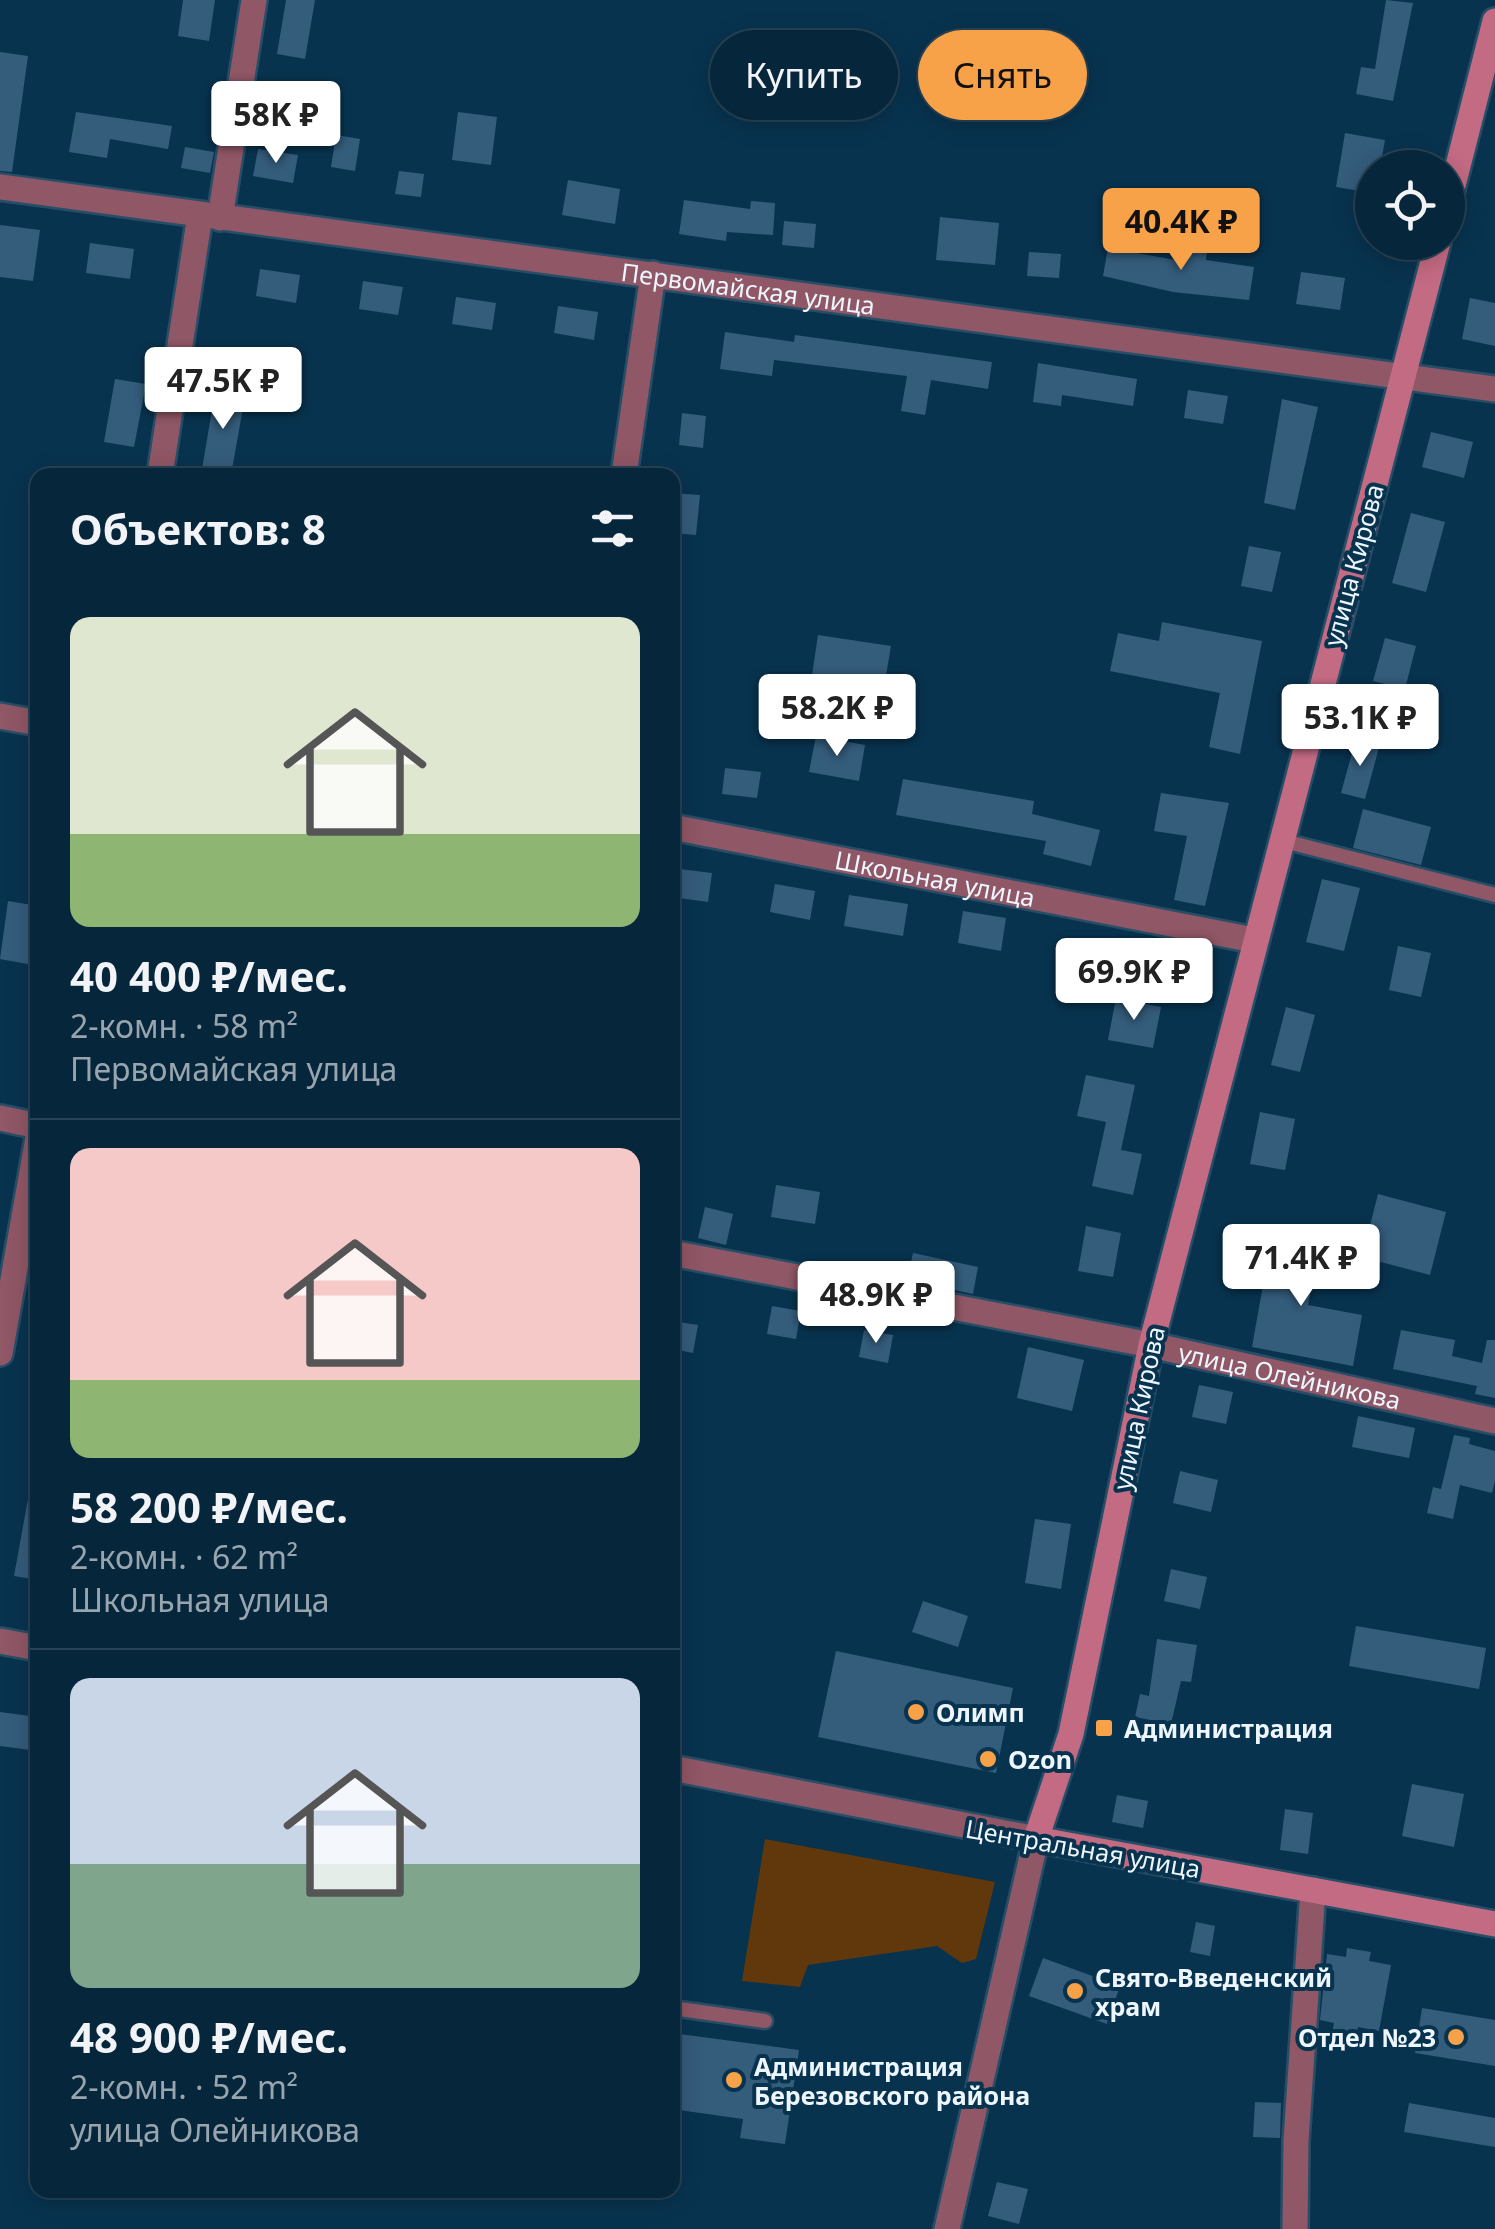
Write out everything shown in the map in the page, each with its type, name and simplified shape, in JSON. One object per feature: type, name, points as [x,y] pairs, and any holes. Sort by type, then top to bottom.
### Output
[{"type":"street","points":[[161,468],[254,0]]},
{"type":"street","points":[[1462,150],[1495,21]]},
{"type":"street","name":"Первомайская улица","points":[[0,187],[1495,390]]},
{"type":"street","name":"улица Кирова","points":[[946,2229],[1036,1839],[1071,1734],[1151,1345],[1279,840],[1433,260]]},
{"type":"street","points":[[625,468],[654,274]]},
{"type":"street","points":[[0,716],[30,722]]},
{"type":"street","name":"Школьная улица","points":[[680,829],[1254,940]]},
{"type":"street","points":[[0,1118],[30,1124]]},
{"type":"street","points":[[0,1353],[30,1183]]},
{"type":"street","name":"улица Олейникова","points":[[680,1255],[1151,1345],[1495,1420]]},
{"type":"street","points":[[0,1641],[30,1647]]},
{"type":"street","name":"Центральная улица","points":[[680,1770],[1495,1924]]},
{"type":"street","points":[[1295,2229],[1296,2141],[1313,1890]]},
{"type":"lane","points":[[1279,840],[1495,894]]},
{"type":"lane","points":[[680,2009],[765,2021]]},
{"type":"shaded area","points":[[765,1839],[995,1882],[976,1959],[962,1963],[937,1946],[808,1965],[800,1987],[742,1981]]},
{"type":"building","points":[[183,0],[215,0],[209,41],[178,36]]},
{"type":"building","points":[[286,0],[315,0],[305,59],[277,54]]},
{"type":"building","points":[[1386,0],[1413,3],[1393,101],[1356,94],[1361,67],[1375,69]]},
{"type":"building","points":[[0,52],[28,56],[12,172],[0,171]]},
{"type":"building","points":[[76,112],[172,126],[168,149],[110,139],[107,158],[69,152]]},
{"type":"building","points":[[458,112],[497,117],[491,165],[452,160]]},
{"type":"building","points":[[1345,133],[1385,140],[1383,150],[1355,150],[1355,190],[1336,187]]},
{"type":"building","points":[[336,135],[360,139],[355,171],[331,167]]},
{"type":"building","points":[[185,147],[214,152],[210,173],[181,168]]},
{"type":"building","points":[[258,149],[298,155],[293,183],[253,176]]},
{"type":"building","points":[[399,171],[424,174],[421,197],[395,194]]},
{"type":"building","points":[[568,180],[620,189],[615,224],[562,215]]},
{"type":"building","points":[[684,200],[750,209],[751,201],[775,203],[773,235],[727,232],[726,241],[679,234]]},
{"type":"building","points":[[940,217],[999,223],[995,265],[936,260]]},
{"type":"building","points":[[784,221],[816,224],[814,248],[782,245]]},
{"type":"building","points":[[0,225],[40,230],[33,281],[0,277]]},
{"type":"building","points":[[90,243],[134,249],[130,279],[86,273]]},
{"type":"building","points":[[1108,248],[1176,260],[1178,248],[1207,251],[1206,260],[1254,267],[1249,300],[1173,292],[1103,276]]},
{"type":"building","points":[[1029,252],[1061,254],[1059,278],[1027,276]]},
{"type":"building","points":[[260,269],[300,275],[296,303],[256,296]]},
{"type":"building","points":[[1301,272],[1345,278],[1340,310],[1296,304]]},
{"type":"building","points":[[363,281],[403,287],[398,315],[359,309]]},
{"type":"building","points":[[456,297],[496,303],[492,330],[452,324]]},
{"type":"building","points":[[1470,298],[1495,303],[1495,346],[1462,339]]},
{"type":"building","points":[[558,306],[598,312],[594,340],[554,333]]},
{"type":"building","points":[[725,332],[794,342],[795,335],[992,362],[988,389],[931,380],[925,415],[901,411],[907,376],[774,360],[772,376],[720,369]]},
{"type":"building","points":[[1038,363],[1137,379],[1133,406],[1062,395],[1061,406],[1033,402]]},
{"type":"building","points":[[115,379],[146,384],[134,447],[104,442]]},
{"type":"building","points":[[216,386],[246,391],[232,468],[202,468]]},
{"type":"building","points":[[1188,390],[1228,396],[1223,424],[1184,418]]},
{"type":"building","points":[[1282,399],[1318,407],[1295,510],[1264,503]]},
{"type":"building","points":[[682,413],[706,416],[703,448],[679,445]]},
{"type":"building","points":[[1431,432],[1473,442],[1464,478],[1422,467]]},
{"type":"building","points":[[680,494],[700,495],[696,535],[680,534]]},
{"type":"building","points":[[1411,513],[1445,522],[1426,592],[1392,583]]},
{"type":"building","points":[[1249,546],[1281,552],[1272,592],[1241,586]]},
{"type":"building","points":[[1162,622],[1262,641],[1240,754],[1209,747],[1220,693],[1110,671],[1118,633],[1159,641]]},
{"type":"building","points":[[818,635],[891,646],[883,693],[811,682]]},
{"type":"building","points":[[1385,638],[1416,646],[1405,689],[1373,681]]},
{"type":"building","points":[[816,736],[865,745],[859,781],[809,772]]},
{"type":"building","points":[[1356,738],[1380,744],[1365,799],[1341,793]]},
{"type":"building","points":[[725,768],[761,772],[757,798],[722,794]]},
{"type":"building","points":[[903,779],[1034,801],[1032,814],[1100,830],[1091,866],[1043,854],[1046,841],[896,815]]},
{"type":"building","points":[[1161,793],[1229,803],[1205,906],[1174,900],[1187,836],[1154,831]]},
{"type":"building","points":[[1363,809],[1431,827],[1421,865],[1353,848]]},
{"type":"building","points":[[680,869],[712,873],[708,902],[680,898]]},
{"type":"building","points":[[1322,879],[1360,888],[1344,951],[1306,942]]},
{"type":"building","points":[[775,884],[815,891],[810,920],[770,912]]},
{"type":"building","points":[[849,895],[908,904],[903,936],[844,926]]},
{"type":"building","points":[[8,901],[30,905],[30,964],[0,959]]},
{"type":"building","points":[[963,911],[1006,918],[1001,951],[958,943]]},
{"type":"building","points":[[1398,946],[1431,953],[1421,997],[1389,990]]},
{"type":"building","points":[[1116,998],[1161,1007],[1153,1048],[1108,1040]]},
{"type":"building","points":[[1286,1007],[1315,1015],[1300,1072],[1271,1065]]},
{"type":"building","points":[[1086,1075],[1135,1085],[1121,1150],[1142,1154],[1133,1195],[1092,1186],[1106,1122],[1077,1116]]},
{"type":"building","points":[[1260,1112],[1295,1119],[1285,1170],[1250,1164]]},
{"type":"building","points":[[776,1185],[820,1192],[815,1224],[771,1217]]},
{"type":"building","points":[[1378,1194],[1446,1212],[1430,1275],[1362,1257]]},
{"type":"building","points":[[705,1207],[733,1214],[726,1245],[698,1238]]},
{"type":"building","points":[[1086,1226],[1121,1233],[1113,1277],[1078,1271]]},
{"type":"building","points":[[1272,1234],[1320,1243],[1308,1305],[1362,1315],[1353,1366],[1252,1347]]},
{"type":"building","points":[[913,1253],[978,1267],[973,1294],[907,1280]]},
{"type":"building","points":[[772,1306],[801,1311],[796,1339],[767,1334]]},
{"type":"building","points":[[680,1322],[698,1325],[693,1353],[680,1351]]},
{"type":"building","points":[[864,1330],[893,1335],[888,1363],[859,1357]]},
{"type":"building","points":[[1401,1330],[1455,1340],[1452,1356],[1482,1363],[1487,1340],[1495,1340],[1495,1398],[1475,1394],[1477,1386],[1393,1369]]},
{"type":"building","points":[[1028,1347],[1084,1360],[1072,1411],[1017,1398]]},
{"type":"building","points":[[1199,1385],[1233,1392],[1226,1424],[1192,1417]]},
{"type":"building","points":[[1358,1416],[1415,1428],[1409,1458],[1352,1447]]},
{"type":"building","points":[[1454,1435],[1470,1438],[1469,1444],[1495,1451],[1495,1481],[1492,1493],[1460,1485],[1453,1519],[1427,1513],[1433,1487],[1441,1489]]},
{"type":"building","points":[[1180,1471],[1218,1480],[1211,1512],[1173,1503]]},
{"type":"building","points":[[28,1499],[30,1499],[30,1579],[14,1576]]},
{"type":"building","points":[[1035,1519],[1071,1524],[1061,1589],[1025,1583]]},
{"type":"building","points":[[1171,1569],[1207,1577],[1200,1609],[1164,1601]]},
{"type":"building","points":[[923,1601],[968,1616],[958,1647],[912,1632]]},
{"type":"building","points":[[1356,1626],[1486,1648],[1479,1689],[1349,1666]]},
{"type":"building","points":[[1157,1639],[1197,1645],[1191,1682],[1181,1681],[1171,1724],[1135,1717],[1140,1694],[1149,1696]]},
{"type":"building","name":"Олимп","points":[[836,1651],[1013,1688],[996,1773],[818,1737]]},
{"type":"building","points":[[0,1712],[30,1716],[30,1750],[0,1746]]},
{"type":"building","points":[[1412,1784],[1464,1794],[1454,1847],[1402,1836]]},
{"type":"building","points":[[1117,1795],[1148,1801],[1143,1828],[1112,1822]]},
{"type":"building","points":[[1285,1809],[1313,1813],[1308,1854],[1280,1850]]},
{"type":"building","points":[[1196,1922],[1215,1926],[1210,1956],[1190,1952]]},
{"type":"building","points":[[1347,1948],[1371,1952],[1369,1961],[1391,1965],[1379,2031],[1358,2027],[1356,2037],[1332,2033],[1334,2023],[1320,2020],[1327,1954],[1346,1957]]},
{"type":"building","name":"Свято-Введенский храм","points":[[1043,1958],[1120,1986],[1107,2024],[1029,1996]]},
{"type":"building","name":"Отдел №23","points":[[1422,2008],[1495,2020],[1495,2066],[1415,2053]]},
{"type":"building","name":"Администрация Березовского района","points":[[680,2034],[799,2050],[785,2144],[740,2138],[743,2119],[680,2110]]},
{"type":"building","points":[[1255,2102],[1281,2103],[1280,2138],[1253,2137]]},
{"type":"building","points":[[1409,2103],[1495,2118],[1495,2147],[1404,2132]]},
{"type":"building","points":[[997,2182],[1028,2189],[1019,2224],[988,2216]]},
{"type":"place","name":"Олимп","points":[[916,1712]]},
{"type":"place","name":"Администрация","points":[[1104,1728]]},
{"type":"place","name":"Ozon","points":[[988,1759]]},
{"type":"place","name":"Свято-Введенский храм","points":[[1075,1991]]},
{"type":"place","name":"Отдел №23","points":[[1456,2037]]},
{"type":"place","name":"Администрация Березовского района","points":[[734,2080]]}]
